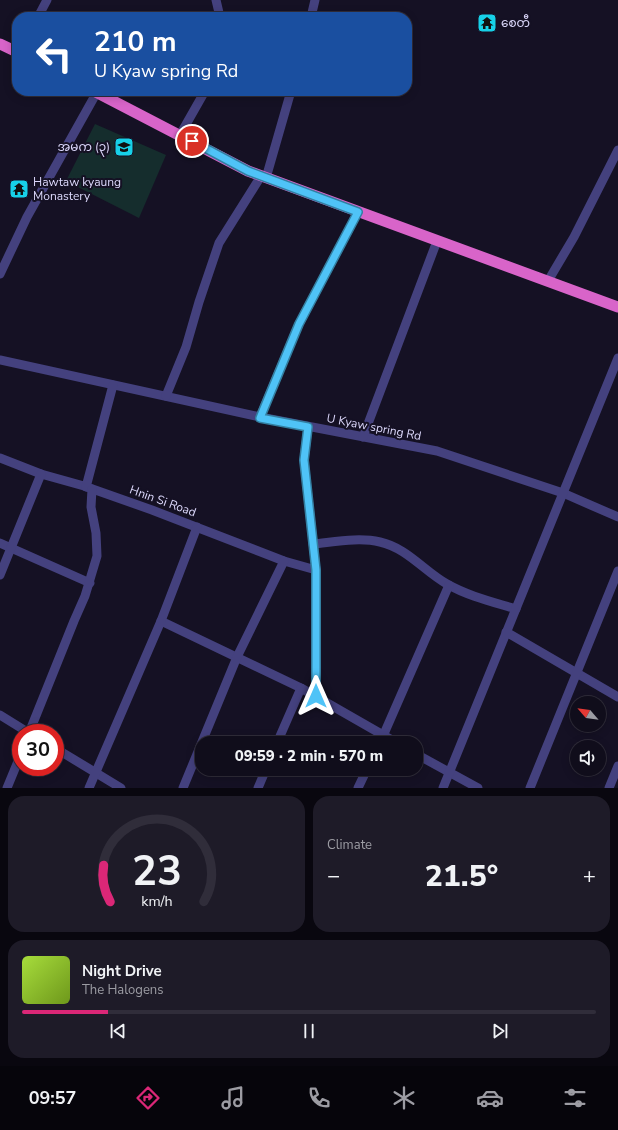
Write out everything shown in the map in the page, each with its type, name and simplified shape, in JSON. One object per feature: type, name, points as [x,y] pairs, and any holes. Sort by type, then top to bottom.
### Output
[{"type":"highway","points":[[0,44],[12,50]]},
{"type":"highway","points":[[104,96],[248,171],[618,307]]},
{"type":"street","points":[[41,12],[47,0]]},
{"type":"street","points":[[216,0],[219,12]]},
{"type":"street","points":[[312,12],[315,0]]},
{"type":"street","points":[[0,274],[26,217],[94,96]]},
{"type":"street","points":[[180,135],[202,96]]},
{"type":"street","points":[[166,396],[186,347],[199,302],[220,243],[264,177],[289,96]]},
{"type":"street","points":[[548,281],[574,237],[618,150]]},
{"type":"street","points":[[260,418],[299,324],[358,212]]},
{"type":"street","points":[[363,437],[437,241]]},
{"type":"street","points":[[443,788],[618,358]]},
{"type":"street","name":"U Kyaw spring Rd","points":[[0,360],[260,418],[437,451],[563,493],[618,517]]},
{"type":"street","points":[[33,724],[74,621],[86,596],[97,556],[96,533],[89,488],[113,385]]},
{"type":"street","points":[[308,427],[304,460],[316,570],[316,696]]},
{"type":"street","name":"Hnin Si Road","points":[[0,458],[40,474],[89,488],[152,510],[284,561],[316,570]]},
{"type":"street","points":[[0,575],[40,474]]},
{"type":"street","points":[[89,788],[161,621],[197,527]]},
{"type":"street","points":[[313,544],[345,541],[380,542],[409,555],[438,579],[449,585],[477,597],[516,609]]},
{"type":"street","points":[[0,543],[90,582]]},
{"type":"street","points":[[183,788],[236,657],[284,561]]},
{"type":"street","points":[[530,788],[618,571]]},
{"type":"street","points":[[383,736],[449,585]]},
{"type":"street","points":[[161,621],[301,688],[316,696],[377,736]]},
{"type":"street","points":[[506,632],[618,697]]},
{"type":"street","points":[[281,736],[301,688]]},
{"type":"street","points":[[0,715],[14,724]]},
{"type":"street","points":[[64,753],[121,788]]},
{"type":"street","points":[[423,758],[478,788]]},
{"type":"street","points":[[609,788],[618,766]]},
{"type":"street","points":[[7,788],[12,776]]},
{"type":"street","points":[[258,788],[263,776]]},
{"type":"street","points":[[358,788],[364,776]]},
{"type":"green space","points":[[95,124],[166,155],[139,218],[66,181]]},
{"type":"place","name":"စေတီ","points":[[487,23]]},
{"type":"place","name":"အမက (၃)","points":[[124,147]]},
{"type":"place","name":"Hawtaw kyaung Monastery","points":[[19,189]]},
{"type":"route","points":[[192,141],[248,171],[358,212],[299,324],[260,418],[308,427],[304,460],[316,570],[316,696]]}]
